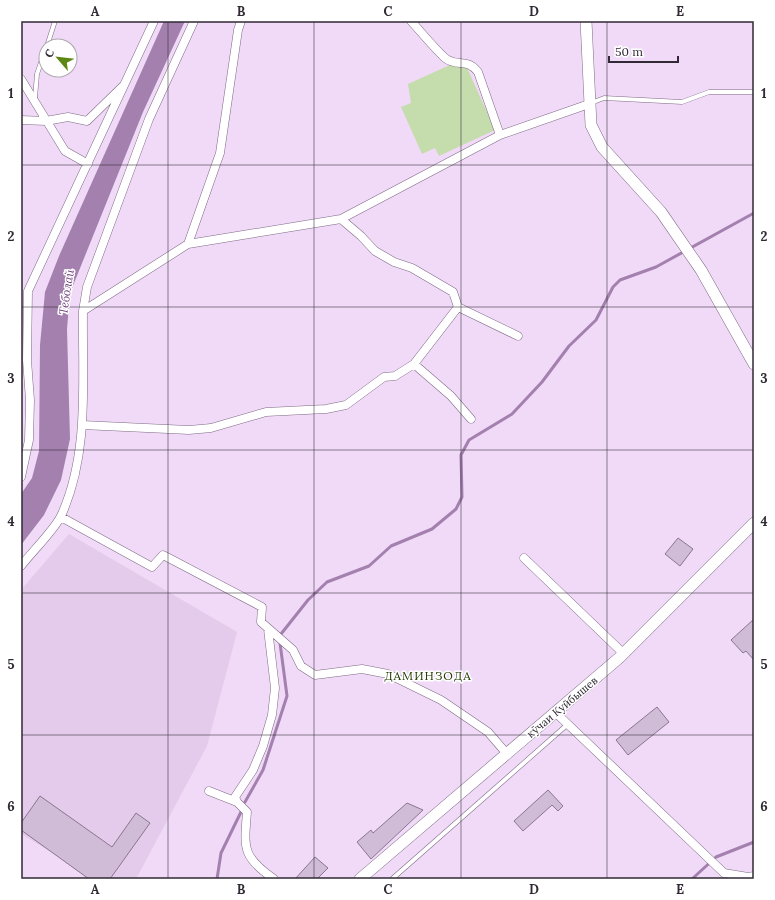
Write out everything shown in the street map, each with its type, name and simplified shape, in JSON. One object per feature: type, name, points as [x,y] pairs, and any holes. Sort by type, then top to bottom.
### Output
[{"type":"main road","points":[[586,21],[591,125],[602,147],[661,212],[687,249],[754,364]]},
{"type":"main road","name":"кӯчаи Куйбышев","points":[[360,879],[624,654],[754,523]]},
{"type":"street","points":[[21,478],[29,440],[30,400],[24,291],[88,164],[154,21]]},
{"type":"street","points":[[21,566],[60,517],[75,476],[82,425],[83,312],[87,287],[149,119],[194,21]]},
{"type":"street","points":[[188,244],[220,153],[238,30],[241,21]]},
{"type":"street","points":[[411,21],[446,58],[457,64],[468,63],[475,68],[500,135]]},
{"type":"street","points":[[21,79],[65,152],[88,164]]},
{"type":"street","points":[[21,120],[46,121],[68,116],[87,121],[126,82]]},
{"type":"street","points":[[83,312],[188,244],[341,220],[500,135],[589,104]]},
{"type":"street","points":[[341,220],[361,236],[375,251],[394,262],[412,268],[453,292],[458,307],[518,336]]},
{"type":"street","points":[[82,425],[189,430],[211,428],[266,412],[326,409],[346,405],[384,377],[395,376],[414,364],[458,307]]},
{"type":"street","points":[[414,364],[451,396],[471,419]]},
{"type":"street","points":[[60,517],[152,567],[163,555],[262,607],[261,622],[293,650],[301,666],[315,675],[362,669],[388,674],[441,700],[488,732],[507,754]]},
{"type":"street","points":[[524,558],[624,654]]},
{"type":"street","points":[[237,802],[235,797],[253,770],[263,746],[272,715],[275,688],[268,629]]},
{"type":"street","points":[[555,712],[724,873],[748,877],[754,876]]},
{"type":"street","points":[[209,791],[237,802],[247,812],[244,839],[247,854],[262,871],[274,879]]},
{"type":"lane","points":[[49,38],[55,21]]},
{"type":"lane","points":[[34,101],[38,71]]},
{"type":"lane","points":[[589,104],[604,98],[682,102],[709,92],[754,92]]},
{"type":"lane","points":[[392,879],[568,724]]},
{"type":"shaded area","points":[[69,534],[237,632],[207,746],[136,879],[97,879],[21,834],[21,590]]},
{"type":"green space","points":[[463,59],[495,130],[439,156],[435,148],[422,154],[401,107],[411,103],[408,84]]},
{"type":"water","name":"Теболай","points":[[164,21],[185,21],[143,112],[70,293],[67,329],[70,439],[61,480],[44,515],[21,545],[21,494],[32,478],[39,451],[40,345],[45,292],[59,256]]},
{"type":"building","points":[[678,538],[693,549],[680,566],[665,554]]},
{"type":"building","points":[[754,619],[754,660],[746,651],[743,653],[731,640]]},
{"type":"building","points":[[657,707],[669,722],[628,755],[616,740]]},
{"type":"building","points":[[548,790],[563,806],[558,811],[552,805],[523,831],[514,821]]},
{"type":"building","points":[[40,796],[112,847],[136,813],[150,823],[110,879],[89,879],[21,830],[21,823]]},
{"type":"building","points":[[407,803],[423,810],[371,859],[357,842],[371,830],[373,833]]},
{"type":"building","points":[[315,857],[328,868],[317,879],[295,879]]},
{"type":"waterway","points":[[245,802],[263,770],[287,696],[280,643],[281,634],[308,600],[327,582],[369,566],[391,546],[432,529],[456,509],[462,497],[461,455],[469,440],[512,414],[542,382],[569,346],[596,320],[613,287],[620,280],[656,267],[754,213]]},
{"type":"waterway","points":[[217,879],[221,853],[241,812]]},
{"type":"waterway","points":[[692,879],[716,857],[754,842]]},
{"type":"district","name":"ДАМИНЗОДА","points":[[428,675]]}]
